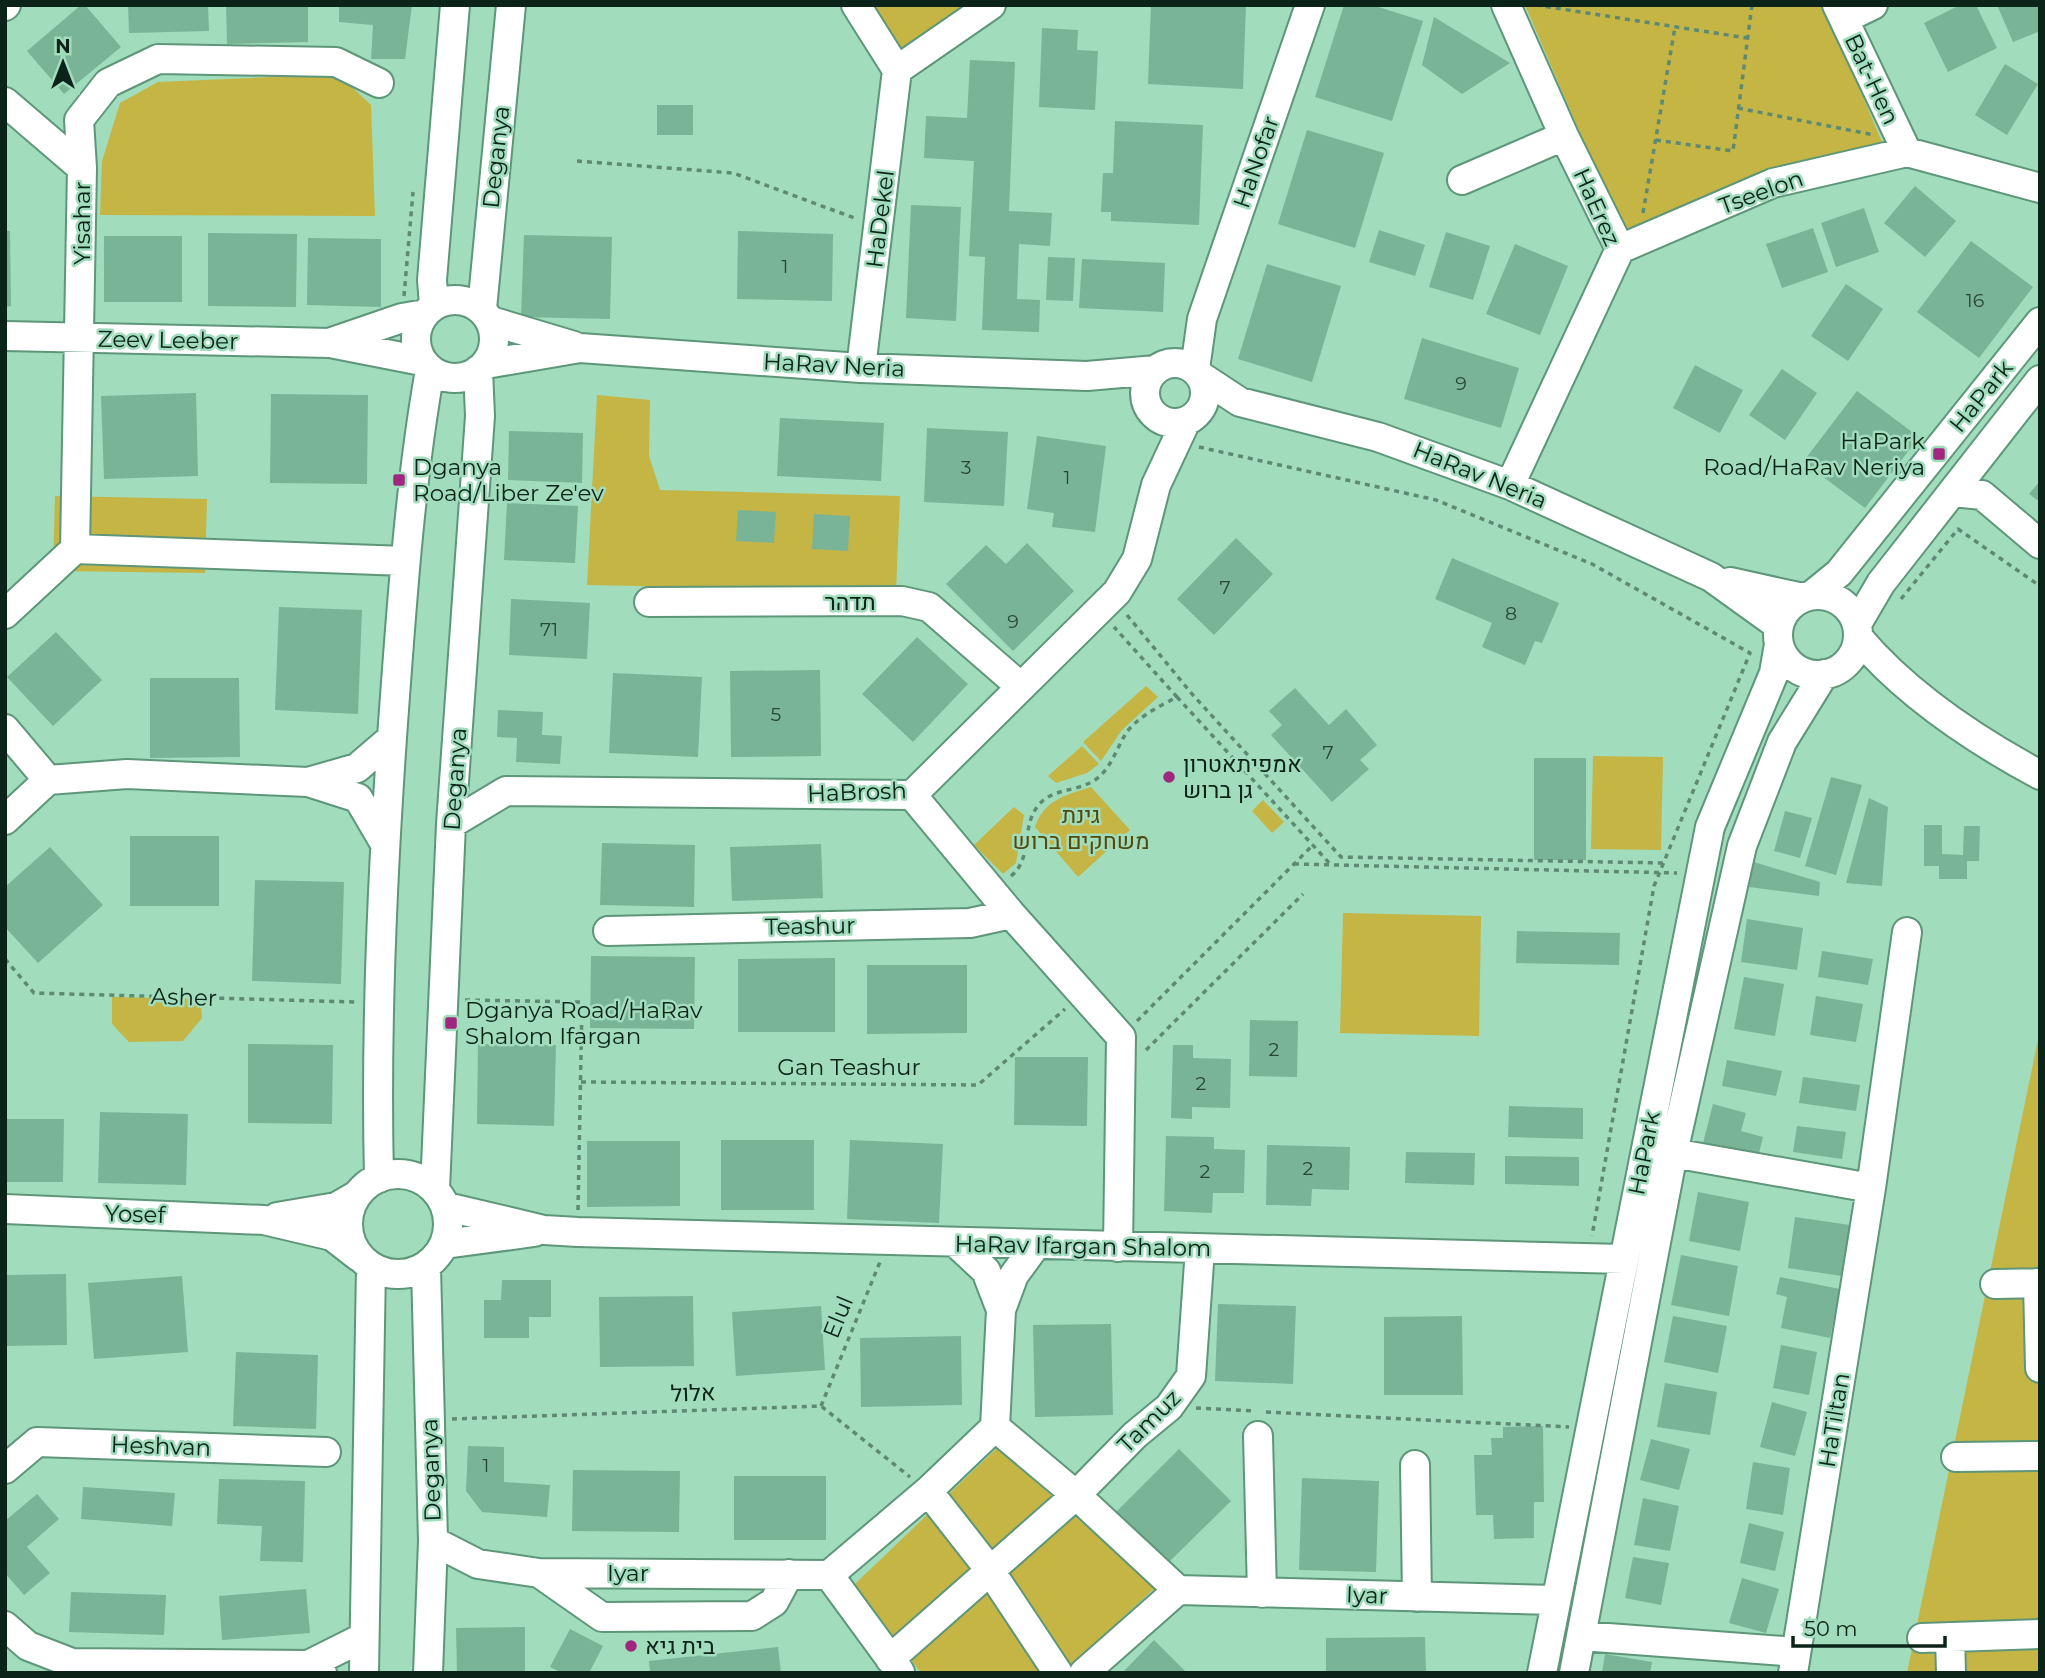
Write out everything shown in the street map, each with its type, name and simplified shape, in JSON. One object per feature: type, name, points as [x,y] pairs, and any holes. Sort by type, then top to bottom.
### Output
[{"type":"street","points":[[379,1178],[379,1003],[392,738],[405,561],[426,365],[416,339],[430,309],[456,5]]},
{"type":"street","name":"Deganya","points":[[486,315],[511,5]]},
{"type":"street","points":[[856,5],[897,70],[991,5]]},
{"type":"street","name":"HaNofar","points":[[1198,373],[1202,318],[1310,5]]},
{"type":"street","name":"HaErez","points":[[1506,5],[1564,136],[1629,246],[1510,485]]},
{"type":"street","points":[[1841,12],[1873,5]]},
{"type":"street","name":"Bat-Hen","points":[[1841,12],[1904,146]]},
{"type":"street","points":[[82,168],[79,120],[108,83],[158,59],[336,62],[379,83]]},
{"type":"street","name":"HaDekel","points":[[862,368],[897,70]]},
{"type":"street","name":"Yisahar","points":[[5,102],[82,168],[81,338],[75,549]]},
{"type":"street","points":[[1462,180],[1564,136]]},
{"type":"street","points":[[1904,146],[2040,188]]},
{"type":"street","name":"Tseelon","points":[[1629,246],[1773,183],[1904,146]]},
{"type":"street","points":[[426,365],[455,379],[468,377],[482,367],[495,345],[486,315],[461,300],[430,309]]},
{"type":"street","name":"Zeev Leeber","points":[[330,343],[430,309]]},
{"type":"street","name":"HaRav Neria","points":[[486,315],[580,348]]},
{"type":"street","name":"HaNofar","points":[[1161,367],[1202,318]]},
{"type":"street","name":"HaPark","points":[[1807,597],[1839,573],[2040,322]]},
{"type":"street","name":"Zeev Leeber","points":[[5,336],[330,343],[426,365]]},
{"type":"street","name":"HaRav Neria","points":[[482,367],[580,348],[862,368],[1087,376],[1161,367]]},
{"type":"street","points":[[1186,364],[1198,373],[1205,398],[1192,426],[1169,422],[1151,409],[1146,387],[1161,367],[1186,364]]},
{"type":"street","name":"Deganya","points":[[441,1198],[442,999],[482,367]]},
{"type":"street","name":"HaRav Neria","points":[[1198,373],[1240,402],[1378,437],[1442,457],[1510,485],[1711,577],[1807,597]]},
{"type":"street","name":"HaRav Neria","points":[[1087,376],[1151,409]]},
{"type":"street","name":"HaPark","points":[[1857,630],[1881,583],[2040,380]]},
{"type":"street","name":"HaRav Neria","points":[[1192,426],[1240,402]]},
{"type":"street","name":"HaBrosh","points":[[1151,409],[1157,485]]},
{"type":"street","name":"HaBrosh","points":[[452,824],[506,791],[912,795],[1021,687],[1111,610],[1117,592],[1137,559],[1157,485],[1192,426]]},
{"type":"street","points":[[1953,492],[1982,495],[2040,544]]},
{"type":"street","points":[[5,614],[75,549],[405,561]]},
{"type":"street","name":"HaRav Neria","points":[[1711,577],[1779,635]]},
{"type":"street","points":[[1857,630],[1850,660],[1831,671],[1812,674],[1791,664],[1779,635],[1786,610],[1807,597],[1824,595],[1845,605],[1874,656],[1922,700],[2040,775]]},
{"type":"street","name":"תדהר","points":[[649,602],[902,601],[929,607],[1021,687]]},
{"type":"street","name":"HaPark","points":[[1542,1673],[1710,827],[1774,673],[1779,635]]},
{"type":"street","points":[[1831,671],[1922,700]]},
{"type":"street","name":"HaPark","points":[[1574,1673],[1673,1153],[1742,846],[1782,742],[1831,671]]},
{"type":"street","points":[[5,729],[48,780]]},
{"type":"street","points":[[308,782],[357,768],[392,738]]},
{"type":"street","points":[[5,821],[48,780],[127,774],[308,782],[358,798],[386,844]]},
{"type":"street","points":[[912,795],[1011,914],[1121,1037],[1118,1247]]},
{"type":"street","name":"Teashur","points":[[608,931],[970,923],[1011,914]]},
{"type":"street","name":"HaTiltan","points":[[1581,1636],[1795,1663],[1871,1188],[1907,932]]},
{"type":"street","points":[[1673,1153],[1871,1188]]},
{"type":"street","points":[[392,1173],[408,1174],[441,1198],[449,1226],[445,1244],[426,1266],[409,1273],[391,1274],[365,1262],[350,1241],[347,1223],[355,1196],[365,1185],[379,1178],[392,1173]]},
{"type":"street","name":"Yosef","points":[[264,1220],[336,1208],[355,1196]]},
{"type":"street","name":"HaRav Ifargan Shalom","points":[[441,1198],[544,1230]]},
{"type":"street","name":"Yosef","points":[[5,1209],[264,1220],[332,1236],[365,1262]]},
{"type":"street","name":"HaRav Ifargan Shalom","points":[[445,1244],[544,1230],[1623,1259]]},
{"type":"street","points":[[956,1242],[986,1271],[1001,1310]]},
{"type":"street","points":[[1036,1245],[1014,1275],[1001,1310],[995,1427],[928,1491],[829,1575],[895,1666],[989,1569],[1076,1495]]},
{"type":"street","name":"Tamuz","points":[[1076,1495],[1135,1435],[1169,1407],[1191,1376],[1199,1249]]},
{"type":"street","points":[[364,1673],[365,1262]]},
{"type":"street","name":"Deganya","points":[[426,1266],[433,1541],[428,1673]]},
{"type":"street","points":[[1995,1284],[2039,1283],[2040,1368]]},
{"type":"street","points":[[995,1427],[1076,1495],[1178,1590],[1084,1673]]},
{"type":"street","points":[[1258,1436],[1262,1593]]},
{"type":"street","name":"Heshvan","points":[[5,1469],[37,1442],[326,1451]]},
{"type":"street","points":[[1956,1457],[2040,1456]]},
{"type":"street","points":[[1415,1465],[1417,1597]]},
{"type":"street","points":[[928,1491],[989,1569],[1058,1673]]},
{"type":"street","name":"Iyar","points":[[433,1541],[478,1564],[539,1573],[829,1575]]},
{"type":"street","points":[[539,1573],[602,1617],[752,1616],[774,1602],[789,1574]]},
{"type":"street","name":"Iyar","points":[[1178,1590],[1556,1600]]},
{"type":"street","points":[[5,1626],[29,1646],[72,1668],[315,1669],[364,1637]]},
{"type":"street","points":[[1922,1638],[2040,1634]]},
{"type":"street","points":[[1950,1637],[1951,1673]]},
{"type":"path","points":[[1536,5],[1747,38]]},
{"type":"path","points":[[1656,140],[1732,151],[1752,5]]},
{"type":"path","points":[[1629,246],[1656,140],[1675,27]]},
{"type":"path","points":[[1738,108],[1904,146]]},
{"type":"path","points":[[577,161],[733,173],[880,227]]},
{"type":"path","points":[[1192,426],[1436,500],[1592,564],[1750,653],[1654,886],[1592,1237]]},
{"type":"path","points":[[1898,604],[1958,529],[2040,586]]},
{"type":"path","points":[[1111,610],[1341,857],[1663,863]]},
{"type":"path","points":[[1111,610],[1177,697],[1331,865]]},
{"type":"path","points":[[993,892],[1020,869],[1025,858],[1031,818],[1038,806],[1051,793],[1096,780],[1111,761],[1126,733],[1158,706],[1177,697]]},
{"type":"path","points":[[1121,1037],[1313,845]]},
{"type":"path","points":[[1294,864],[1700,873]]},
{"type":"path","points":[[1145,1061],[1146,1048],[1303,894]]},
{"type":"path","name":"Asher","points":[[5,959],[34,993],[379,1003]]},
{"type":"path","name":"Gan Teashur","points":[[581,1082],[978,1085],[1082,994]]},
{"type":"path","points":[[442,999],[582,1002],[578,1232]]},
{"type":"path","name":"Elul","points":[[821,1406],[888,1241]]},
{"type":"path","points":[[821,1406],[928,1491]]},
{"type":"path","name":"אלול","points":[[430,1420],[821,1406]]},
{"type":"path","points":[[1169,1407],[1590,1428]]},
{"type":"green space","points":[[867,5],[976,5],[897,70]]},
{"type":"green space","points":[[1525,5],[1824,5],[1882,142],[1625,238]]},
{"type":"green space","points":[[338,74],[371,105],[375,216],[100,215],[102,161],[120,103],[158,82]]},
{"type":"green space","points":[[597,395],[650,400],[649,456],[660,490],[900,496],[896,591],[587,585]]},
{"type":"green space","points":[[55,496],[207,499],[205,573],[53,571]]},
{"type":"green space","points":[[1146,686],[1158,697],[1122,730],[1101,761],[1083,742]]},
{"type":"green space","points":[[1082,746],[1099,764],[1087,773],[1056,783],[1048,776]]},
{"type":"green space","points":[[1593,756],[1663,757],[1661,850],[1591,849]]},
{"type":"green space","name":"גינת משחקים ברוש","points":[[1091,787],[1130,830],[1078,877],[1035,827],[1044,810],[1057,800]]},
{"type":"green space","points":[[1263,800],[1284,822],[1272,833],[1252,811]]},
{"type":"green space","points":[[1014,807],[1024,815],[1016,863],[1003,874],[974,845]]},
{"type":"green space","points":[[1343,913],[1481,916],[1479,1036],[1340,1033]]},
{"type":"green space","points":[[112,997],[201,999],[202,1018],[183,1041],[129,1042],[112,1024]]},
{"type":"green space","points":[[2040,1030],[2040,1673],[1907,1673]]},
{"type":"green space","points":[[997,1448],[1156,1587],[1062,1673],[921,1673],[855,1584]]},
{"type":"building","points":[[81,5],[85,5],[121,47],[64,94],[27,51]]},
{"type":"building","points":[[128,5],[208,5],[209,31],[129,33]]},
{"type":"building","points":[[226,5],[308,5],[308,42],[227,44]]},
{"type":"building","points":[[339,5],[412,5],[405,59],[371,59],[373,25],[339,22]]},
{"type":"building","points":[[1151,5],[1246,5],[1243,89],[1148,84]]},
{"type":"building","points":[[1344,5],[1372,5],[1423,21],[1392,121],[1315,97]]},
{"type":"building","points":[[1960,5],[1976,5],[1997,48],[1948,72],[1924,23]]},
{"type":"building","points":[[1997,5],[2040,5],[2040,31],[2013,42]]},
{"type":"building","points":[[1434,17],[1510,63],[1462,94],[1422,65]]},
{"type":"building","points":[[1042,28],[1078,30],[1077,50],[1098,51],[1095,110],[1039,107]]},
{"type":"building","points":[[970,60],[1015,62],[1009,211],[1052,213],[1050,246],[1019,244],[1017,299],[1040,300],[1039,332],[982,330],[985,257],[969,256],[974,161],[924,158],[926,116],[967,118]]},
{"type":"building","points":[[2005,64],[2038,84],[2007,135],[1975,115]]},
{"type":"building","points":[[657,105],[693,105],[693,135],[657,135]]},
{"type":"building","points":[[1115,121],[1203,125],[1199,225],[1111,221],[1111,212],[1101,212],[1103,173],[1113,173]]},
{"type":"building","points":[[1307,130],[1384,153],[1355,248],[1278,224]]},
{"type":"building","points":[[1915,186],[1956,221],[1925,257],[1884,223]]},
{"type":"building","points":[[911,205],[961,207],[956,321],[906,318]]},
{"type":"building","points":[[1864,208],[1879,252],[1836,267],[1821,223]]},
{"type":"building","points":[[1813,228],[1828,272],[1782,288],[1766,244]]},
{"type":"building","points":[[1379,230],[1425,245],[1415,276],[1369,262]]},
{"type":"building","points":[[5,231],[10,231],[11,306],[5,307]]},
{"type":"building","points":[[738,231],[833,234],[832,301],[737,299]]},
{"type":"building","points":[[1446,232],[1490,246],[1473,300],[1429,287]]},
{"type":"building","points":[[208,233],[297,234],[296,307],[208,306]]},
{"type":"building","points":[[524,235],[612,237],[610,319],[521,317]]},
{"type":"building","points":[[104,236],[182,236],[182,302],[104,302]]},
{"type":"building","points":[[308,238],[381,239],[381,307],[307,305]]},
{"type":"building","points":[[1971,241],[2033,287],[1979,358],[1917,312]]},
{"type":"building","points":[[1515,244],[1568,266],[1540,335],[1486,314]]},
{"type":"building","points":[[1048,257],[1075,258],[1073,301],[1046,300]]},
{"type":"building","points":[[1082,259],[1165,263],[1163,312],[1079,308]]},
{"type":"building","points":[[1267,264],[1341,286],[1312,382],[1238,359]]},
{"type":"building","points":[[1846,284],[1883,309],[1848,361],[1811,336]]},
{"type":"building","points":[[1422,338],[1519,368],[1501,428],[1404,399]]},
{"type":"building","points":[[1695,365],[1743,390],[1720,433],[1673,408]]},
{"type":"building","points":[[1782,369],[1817,393],[1785,440],[1749,415]]},
{"type":"building","points":[[1857,391],[1919,437],[1865,508],[1803,462]]},
{"type":"building","points":[[196,393],[198,476],[104,479],[101,396]]},
{"type":"building","points":[[271,394],[368,395],[367,484],[270,483]]},
{"type":"building","points":[[780,418],[884,423],[881,481],[777,476]]},
{"type":"building","points":[[927,428],[1008,432],[1004,506],[924,502]]},
{"type":"building","points":[[509,431],[583,433],[582,483],[508,480]]},
{"type":"building","points":[[1037,436],[1106,446],[1095,532],[1052,527],[1054,513],[1027,509]]},
{"type":"building","points":[[2040,481],[2040,502],[2029,494]]},
{"type":"building","points":[[507,503],[578,506],[575,563],[504,560]]},
{"type":"building","points":[[738,510],[776,512],[774,543],[736,541]]},
{"type":"building","points":[[814,514],[850,516],[848,551],[812,549]]},
{"type":"building","points":[[1236,538],[1273,574],[1214,635],[1177,599]]},
{"type":"building","points":[[1027,543],[1074,591],[1013,651],[946,584],[986,545],[1006,564]]},
{"type":"building","points":[[1452,558],[1559,603],[1542,643],[1535,641],[1525,665],[1482,647],[1492,623],[1435,599]]},
{"type":"building","points":[[511,599],[590,603],[587,659],[509,655]]},
{"type":"building","points":[[279,607],[362,610],[358,714],[275,710]]},
{"type":"building","points":[[56,632],[102,680],[53,726],[7,677]]},
{"type":"building","points":[[917,637],[968,684],[913,742],[862,694]]},
{"type":"building","points":[[820,670],[821,756],[731,757],[730,671]]},
{"type":"building","points":[[613,673],[702,677],[698,757],[609,753]]},
{"type":"building","points":[[150,678],[239,678],[240,757],[150,758]]},
{"type":"building","points":[[1295,688],[1329,725],[1346,709],[1377,745],[1360,760],[1369,769],[1332,802],[1271,735],[1282,725],[1269,711]]},
{"type":"building","points":[[498,710],[543,712],[542,735],[562,736],[560,764],[516,762],[517,738],[497,737]]},
{"type":"building","points":[[1534,758],[1586,758],[1586,860],[1534,860]]},
{"type":"building","points":[[1831,777],[1862,785],[1836,875],[1805,866]]},
{"type":"building","points":[[1869,798],[1888,807],[1882,886],[1846,883]]},
{"type":"building","points":[[1785,811],[1812,818],[1800,858],[1774,851]]},
{"type":"building","points":[[1924,825],[1942,825],[1942,854],[1963,855],[1964,826],[1980,826],[1979,861],[1967,861],[1967,879],[1939,879],[1939,866],[1924,866]]},
{"type":"building","points":[[130,836],[219,836],[219,906],[130,906]]},
{"type":"building","points":[[602,843],[695,845],[694,907],[600,905]]},
{"type":"building","points":[[821,844],[823,898],[732,901],[730,847]]},
{"type":"building","points":[[50,847],[103,905],[38,963],[5,927],[5,887]]},
{"type":"building","points":[[1754,862],[1820,882],[1819,896],[1749,887]]},
{"type":"building","points":[[255,880],[344,882],[341,984],[252,981]]},
{"type":"building","points":[[1747,919],[1803,928],[1797,970],[1741,962]]},
{"type":"building","points":[[1517,931],[1620,933],[1619,965],[1516,963]]},
{"type":"building","points":[[1822,951],[1873,959],[1868,985],[1818,977]]},
{"type":"building","points":[[591,956],[695,957],[694,1029],[590,1028]]},
{"type":"building","points":[[835,958],[835,1032],[738,1032],[738,959]]},
{"type":"building","points":[[867,965],[967,965],[967,1033],[867,1034]]},
{"type":"building","points":[[1744,977],[1784,984],[1775,1036],[1734,1029]]},
{"type":"building","points":[[1816,996],[1863,1004],[1856,1042],[1810,1035]]},
{"type":"building","points":[[1250,1020],[1298,1021],[1297,1077],[1249,1076]]},
{"type":"building","points":[[248,1044],[333,1045],[332,1124],[248,1123]]},
{"type":"building","points":[[478,1044],[556,1045],[554,1126],[477,1124]]},
{"type":"building","points":[[1173,1045],[1193,1045],[1193,1058],[1231,1059],[1230,1108],[1192,1107],[1192,1119],[1171,1118]]},
{"type":"building","points":[[1015,1057],[1088,1057],[1087,1126],[1014,1125]]},
{"type":"building","points":[[1727,1060],[1782,1071],[1776,1096],[1722,1086]]},
{"type":"building","points":[[1803,1077],[1860,1085],[1856,1111],[1799,1103]]},
{"type":"building","points":[[1713,1104],[1746,1113],[1741,1131],[1763,1137],[1758,1157],[1703,1143]]},
{"type":"building","points":[[1509,1106],[1583,1108],[1583,1139],[1508,1137]]},
{"type":"building","points":[[100,1112],[188,1114],[186,1185],[98,1183]]},
{"type":"building","points":[[5,1119],[64,1119],[63,1182],[5,1182]]},
{"type":"building","points":[[1797,1126],[1846,1132],[1842,1159],[1793,1152]]},
{"type":"building","points":[[1166,1136],[1214,1137],[1214,1149],[1245,1150],[1244,1193],[1213,1193],[1212,1213],[1164,1211]]},
{"type":"building","points":[[721,1140],[814,1140],[814,1210],[721,1210]]},
{"type":"building","points":[[850,1140],[943,1144],[939,1223],[847,1219]]},
{"type":"building","points":[[587,1141],[680,1141],[680,1206],[587,1207]]},
{"type":"building","points":[[1267,1145],[1350,1147],[1349,1190],[1312,1189],[1311,1206],[1266,1205]]},
{"type":"building","points":[[1406,1152],[1475,1153],[1474,1185],[1405,1183]]},
{"type":"building","points":[[1505,1156],[1579,1157],[1579,1186],[1505,1184]]},
{"type":"building","points":[[1698,1192],[1749,1202],[1740,1251],[1689,1241]]},
{"type":"building","points":[[1795,1217],[1850,1225],[1842,1276],[1788,1268]]},
{"type":"building","points":[[1681,1255],[1738,1266],[1729,1316],[1671,1305]]},
{"type":"building","points":[[66,1274],[67,1345],[5,1346],[5,1275]]},
{"type":"building","points":[[182,1276],[188,1352],[94,1359],[88,1283]]},
{"type":"building","points":[[1780,1277],[1840,1289],[1830,1338],[1781,1328],[1787,1297],[1776,1294]]},
{"type":"building","points":[[502,1280],[551,1280],[551,1317],[529,1317],[529,1338],[484,1338],[484,1300],[501,1300]]},
{"type":"building","points":[[693,1296],[694,1366],[600,1367],[599,1297]]},
{"type":"building","points":[[1218,1304],[1296,1306],[1293,1384],[1215,1381]]},
{"type":"building","points":[[821,1306],[825,1370],[736,1376],[732,1312]]},
{"type":"building","points":[[1462,1316],[1463,1395],[1384,1395],[1384,1317]]},
{"type":"building","points":[[1673,1316],[1727,1326],[1718,1373],[1664,1362]]},
{"type":"building","points":[[1111,1324],[1113,1415],[1035,1417],[1033,1325]]},
{"type":"building","points":[[961,1336],[962,1405],[861,1407],[860,1338]]},
{"type":"building","points":[[1781,1345],[1817,1352],[1809,1395],[1773,1388]]},
{"type":"building","points":[[236,1352],[318,1355],[316,1429],[233,1426]]},
{"type":"building","points":[[1665,1383],[1717,1392],[1710,1435],[1657,1427]]},
{"type":"building","points":[[1772,1402],[1807,1412],[1795,1456],[1760,1447]]},
{"type":"building","points":[[1543,1426],[1544,1502],[1534,1502],[1534,1538],[1494,1539],[1493,1515],[1476,1515],[1474,1455],[1492,1455],[1491,1438],[1503,1438],[1503,1427]]},
{"type":"building","points":[[1651,1439],[1690,1449],[1679,1490],[1640,1480]]},
{"type":"building","points":[[468,1446],[504,1447],[504,1482],[550,1485],[547,1517],[482,1512],[466,1491]]},
{"type":"building","points":[[1179,1449],[1231,1501],[1168,1563],[1116,1512]]},
{"type":"building","points":[[1753,1462],[1790,1468],[1783,1515],[1746,1509]]},
{"type":"building","points":[[573,1470],[680,1471],[679,1532],[572,1531]]},
{"type":"building","points":[[734,1476],[826,1476],[826,1540],[734,1540]]},
{"type":"building","points":[[1302,1478],[1379,1481],[1376,1572],[1299,1570]]},
{"type":"building","points":[[219,1479],[305,1481],[303,1562],[260,1561],[262,1526],[217,1524]]},
{"type":"building","points":[[83,1487],[175,1493],[172,1526],[81,1519]]},
{"type":"building","points":[[37,1494],[59,1519],[27,1547],[50,1573],[24,1595],[5,1573],[5,1521]]},
{"type":"building","points":[[1643,1498],[1679,1506],[1670,1551],[1634,1545]]},
{"type":"building","points":[[1749,1523],[1784,1532],[1775,1571],[1740,1563]]},
{"type":"building","points":[[1633,1557],[1669,1563],[1661,1605],[1625,1598]]},
{"type":"building","points":[[1742,1578],[1779,1589],[1766,1633],[1729,1623]]},
{"type":"building","points":[[306,1589],[310,1633],[222,1640],[219,1596]]},
{"type":"building","points":[[71,1592],[166,1595],[164,1635],[69,1632]]},
{"type":"building","points":[[525,1627],[525,1673],[457,1673],[456,1628]]},
{"type":"building","points":[[570,1629],[603,1646],[589,1673],[562,1673],[550,1667]]},
{"type":"building","points":[[1425,1637],[1426,1673],[1326,1673],[1326,1638]]},
{"type":"building","points":[[1154,1640],[1187,1673],[1122,1673]]},
{"type":"building","points":[[778,1647],[781,1673],[650,1673],[649,1661]]},
{"type":"building","points":[[1605,1654],[1652,1662],[1650,1673],[1602,1673]]},
{"type":"place","name":"HaPark Road/HaRav Neriya","points":[[1939,454]]},
{"type":"place","name":"Dganya Road/Liber Ze'ev","points":[[399,480]]},
{"type":"place","name":"אמפיתאטרון גן ברוש","points":[[1169,777]]},
{"type":"place","name":"Dganya Road/HaRav Shalom Ifargan","points":[[451,1023]]},
{"type":"place","name":"בית גיא","points":[[631,1646]]}]
